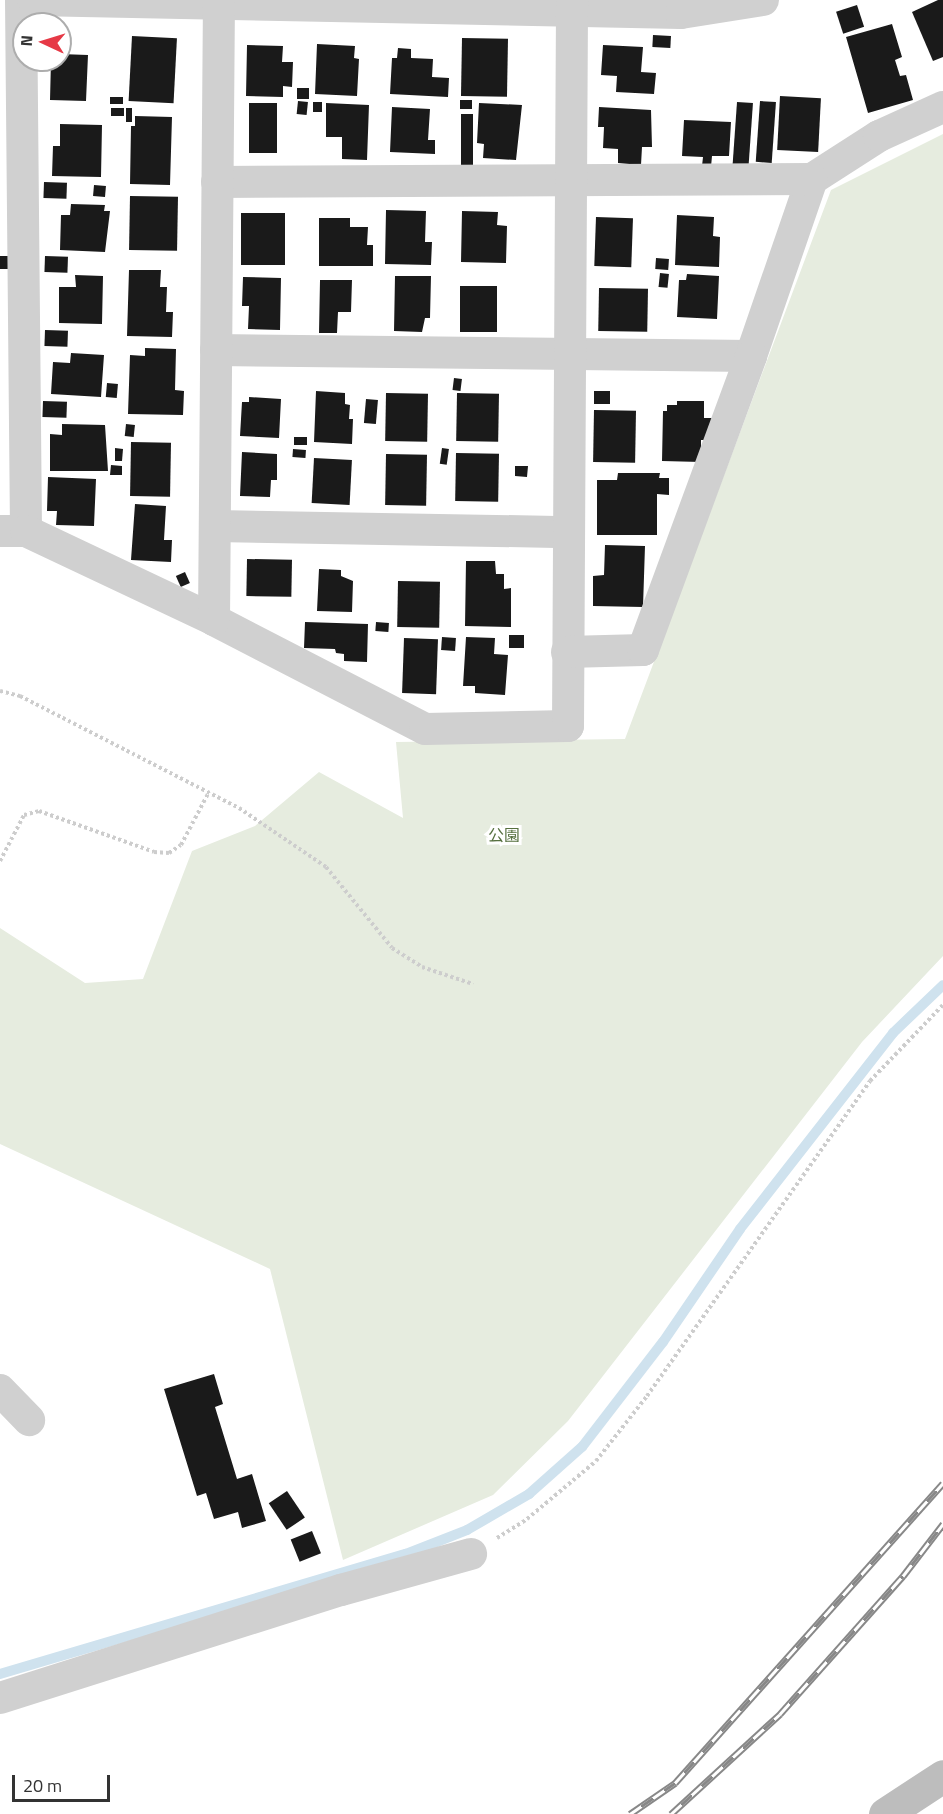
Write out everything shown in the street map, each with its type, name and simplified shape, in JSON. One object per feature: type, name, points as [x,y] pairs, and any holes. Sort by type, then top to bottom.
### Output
[{"type":"street","points":[[21,0],[11,175],[13,531],[214,620],[425,729],[568,726],[572,5]]},
{"type":"street","points":[[33,0],[572,5],[681,13],[763,0]]},
{"type":"street","points":[[214,620],[219,3]]},
{"type":"street","points":[[217,182],[812,178],[879,136],[943,107]]},
{"type":"street","points":[[567,651],[642,650],[751,356],[812,178]]},
{"type":"street","points":[[216,350],[570,357],[751,356]]},
{"type":"street","points":[[214,526],[569,532]]},
{"type":"street","points":[[0,1390],[29,1420]]},
{"type":"street","points":[[0,1698],[341,1590],[471,1554]]},
{"type":"street","points":[[885,1814],[943,1776]]},
{"type":"path","points":[[0,691],[20,696],[209,792],[326,867],[392,948],[422,967],[474,984]]},
{"type":"path","points":[[0,861],[24,815],[39,811],[154,852],[169,853],[181,845],[209,792]]},
{"type":"path","points":[[471,1554],[527,1519],[596,1461],[647,1396],[870,1081],[943,1005]]},
{"type":"green space","name":"公園","points":[[943,134],[943,956],[862,1042],[568,1421],[493,1495],[343,1560],[270,1269],[0,1144],[0,928],[85,983],[143,979],[192,851],[255,826],[319,772],[403,818],[396,742],[625,739],[831,190]]},
{"type":"building","points":[[938,0],[943,0],[943,57],[933,61],[912,12]]},
{"type":"building","points":[[857,5],[864,27],[843,34],[836,12]]},
{"type":"building","points":[[892,24],[902,57],[895,60],[900,76],[906,75],[913,100],[868,113],[846,37]]},
{"type":"building","points":[[653,35],[671,36],[670,48],[652,47]]},
{"type":"building","points":[[132,36],[177,38],[174,103],[129,101]]},
{"type":"building","points":[[462,38],[508,39],[507,97],[461,96]]},
{"type":"building","points":[[317,44],[355,46],[354,58],[359,59],[357,96],[315,94]]},
{"type":"building","points":[[247,45],[283,46],[282,62],[293,62],[292,87],[283,86],[283,97],[246,96]]},
{"type":"building","points":[[603,45],[643,47],[641,72],[656,73],[654,94],[616,92],[617,76],[601,75]]},
{"type":"building","points":[[398,48],[411,49],[411,58],[433,59],[432,77],[449,78],[448,97],[390,94],[392,58],[397,58]]},
{"type":"building","points":[[72,54],[88,55],[86,101],[50,100],[51,72],[72,72]]},
{"type":"building","points":[[297,88],[309,88],[309,99],[297,99]]},
{"type":"building","points":[[780,96],[821,98],[818,152],[777,150]]},
{"type":"building","points":[[110,97],[123,97],[123,104],[110,104]]},
{"type":"building","points":[[460,100],[472,100],[472,109],[460,109]]},
{"type":"building","points":[[298,101],[308,102],[307,115],[297,114]]},
{"type":"building","points":[[760,101],[776,102],[772,163],[756,162]]},
{"type":"building","points":[[313,102],[322,102],[322,112],[313,112]]},
{"type":"building","points":[[737,102],[753,103],[748,168],[732,167]]},
{"type":"building","points":[[249,103],[277,103],[277,153],[249,153]]},
{"type":"building","points":[[326,103],[369,105],[367,160],[342,159],[342,137],[326,137]]},
{"type":"building","points":[[479,103],[522,105],[516,160],[483,158],[484,144],[477,143]]},
{"type":"building","points":[[392,107],[430,109],[428,140],[435,140],[435,154],[390,152]]},
{"type":"building","points":[[599,107],[651,110],[652,147],[642,147],[641,165],[618,163],[618,149],[603,148],[604,127],[598,127]]},
{"type":"building","points":[[111,108],[124,108],[124,116],[111,116]]},
{"type":"building","points":[[126,108],[132,108],[132,122],[126,122]]},
{"type":"building","points":[[461,114],[473,114],[473,165],[461,165]]},
{"type":"building","points":[[135,116],[172,117],[170,185],[130,184],[131,126],[135,126]]},
{"type":"building","points":[[684,120],[731,122],[729,156],[712,156],[711,167],[702,166],[703,157],[682,156]]},
{"type":"building","points":[[60,124],[102,125],[101,177],[52,176],[53,146],[60,146]]},
{"type":"building","points":[[44,182],[67,183],[66,199],[43,198]]},
{"type":"building","points":[[94,185],[106,186],[105,197],[93,196]]},
{"type":"building","points":[[130,196],[178,197],[177,251],[129,250]]},
{"type":"building","points":[[71,204],[105,205],[104,211],[110,211],[105,252],[60,250],[61,215],[70,215]]},
{"type":"building","points":[[386,210],[426,211],[425,242],[432,242],[431,265],[385,264]]},
{"type":"building","points":[[462,211],[498,212],[497,225],[507,226],[506,263],[461,262]]},
{"type":"building","points":[[241,213],[285,213],[285,265],[241,265]]},
{"type":"building","points":[[677,215],[714,217],[713,236],[720,237],[719,267],[675,265]]},
{"type":"building","points":[[596,217],[633,218],[631,267],[594,266]]},
{"type":"building","points":[[319,218],[350,218],[350,227],[368,227],[367,245],[373,245],[373,266],[319,266]]},
{"type":"building","points":[[0,256],[10,256],[10,269],[0,269]]},
{"type":"building","points":[[45,256],[68,257],[67,273],[44,272]]},
{"type":"building","points":[[656,258],[669,259],[668,270],[655,269]]},
{"type":"building","points":[[129,270],[161,270],[160,287],[167,287],[166,312],[173,312],[172,337],[127,336]]},
{"type":"building","points":[[660,273],[669,274],[667,288],[659,287]]},
{"type":"building","points":[[687,274],[719,276],[717,319],[677,317],[679,280],[686,280]]},
{"type":"building","points":[[75,275],[103,276],[102,324],[59,323],[59,287],[76,287]]},
{"type":"building","points":[[395,276],[431,276],[430,318],[425,318],[422,332],[394,331]]},
{"type":"building","points":[[243,277],[281,278],[280,330],[248,329],[249,306],[242,306]]},
{"type":"building","points":[[320,280],[352,280],[351,312],[338,312],[337,333],[319,333]]},
{"type":"building","points":[[460,286],[497,286],[497,332],[460,332]]},
{"type":"building","points":[[599,288],[648,289],[647,332],[598,331]]},
{"type":"building","points":[[45,330],[68,331],[67,347],[44,346]]},
{"type":"building","points":[[145,348],[176,349],[175,390],[184,391],[183,415],[128,414],[130,355],[145,356]]},
{"type":"building","points":[[71,353],[104,355],[101,397],[51,394],[53,362],[70,363]]},
{"type":"building","points":[[454,378],[462,379],[460,391],[453,390]]},
{"type":"building","points":[[107,383],[118,384],[117,398],[106,397]]},
{"type":"building","points":[[316,391],[345,393],[345,404],[350,405],[349,419],[353,419],[352,444],[314,442]]},
{"type":"building","points":[[594,391],[610,391],[610,404],[594,404]]},
{"type":"building","points":[[386,393],[428,394],[427,442],[385,441]]},
{"type":"building","points":[[457,393],[499,394],[498,442],[456,441]]},
{"type":"building","points":[[249,397],[281,399],[279,438],[240,436],[242,402],[249,402]]},
{"type":"building","points":[[366,399],[378,400],[376,424],[364,423]]},
{"type":"building","points":[[43,401],[67,402],[66,418],[42,417]]},
{"type":"building","points":[[677,401],[704,401],[704,418],[713,418],[713,440],[701,440],[701,462],[662,461],[663,411],[667,411],[667,405],[677,405]]},
{"type":"building","points":[[594,410],[636,411],[635,463],[593,462]]},
{"type":"building","points":[[62,424],[105,425],[108,471],[50,471],[50,434],[62,435]]},
{"type":"building","points":[[126,424],[135,425],[134,437],[125,436]]},
{"type":"building","points":[[294,437],[307,437],[307,445],[294,445]]},
{"type":"building","points":[[131,442],[171,443],[170,497],[130,496]]},
{"type":"building","points":[[115,448],[123,449],[122,461],[115,461]]},
{"type":"building","points":[[442,448],[449,449],[447,465],[440,464]]},
{"type":"building","points":[[293,449],[306,450],[305,458],[292,457]]},
{"type":"building","points":[[242,452],[277,454],[277,480],[271,480],[270,497],[240,496]]},
{"type":"building","points":[[456,453],[499,454],[498,502],[455,501]]},
{"type":"building","points":[[386,454],[427,455],[426,506],[385,505]]},
{"type":"building","points":[[314,458],[352,460],[350,505],[312,503]]},
{"type":"building","points":[[111,465],[122,466],[122,475],[110,475]]},
{"type":"building","points":[[515,466],[528,466],[527,477],[515,476]]},
{"type":"building","points":[[618,473],[660,473],[659,478],[669,478],[669,495],[657,494],[657,535],[597,535],[597,480],[617,480]]},
{"type":"building","points":[[48,477],[96,479],[94,526],[56,525],[57,511],[47,511]]},
{"type":"building","points":[[135,504],[166,506],[164,540],[172,540],[171,562],[131,560]]},
{"type":"building","points":[[605,545],[645,546],[643,607],[593,606],[593,576],[604,575]]},
{"type":"building","points":[[247,559],[292,560],[291,597],[246,596]]},
{"type":"building","points":[[466,561],[495,561],[496,574],[504,574],[504,589],[511,588],[511,627],[465,626]]},
{"type":"building","points":[[319,569],[341,570],[341,576],[353,581],[352,612],[317,611]]},
{"type":"building","points":[[185,572],[190,583],[181,587],[176,576]]},
{"type":"building","points":[[398,581],[440,582],[439,628],[397,627]]},
{"type":"building","points":[[305,622],[368,624],[367,662],[344,661],[344,654],[336,653],[335,649],[304,648]]},
{"type":"building","points":[[376,622],[389,623],[388,632],[375,631]]},
{"type":"building","points":[[509,635],[524,635],[524,648],[509,648]]},
{"type":"building","points":[[442,637],[456,638],[455,651],[441,650]]},
{"type":"building","points":[[466,637],[495,638],[494,654],[508,655],[505,695],[475,693],[475,686],[463,686]]},
{"type":"building","points":[[404,638],[438,639],[436,694],[402,693]]},
{"type":"building","points":[[214,1374],[223,1404],[215,1407],[237,1479],[252,1474],[266,1521],[242,1528],[238,1512],[214,1519],[206,1493],[197,1496],[164,1389]]},
{"type":"building","points":[[287,1491],[305,1518],[287,1530],[269,1503]]},
{"type":"building","points":[[312,1531],[321,1553],[300,1562],[291,1540]]},
{"type":"waterway","points":[[0,1674],[406,1554],[467,1530],[529,1494],[582,1447],[663,1342],[740,1229],[893,1033],[943,985]]},
{"type":"railway","points":[[630,1814],[675,1783],[943,1483]]},
{"type":"railway","points":[[671,1814],[780,1714],[903,1576],[943,1524]]}]
